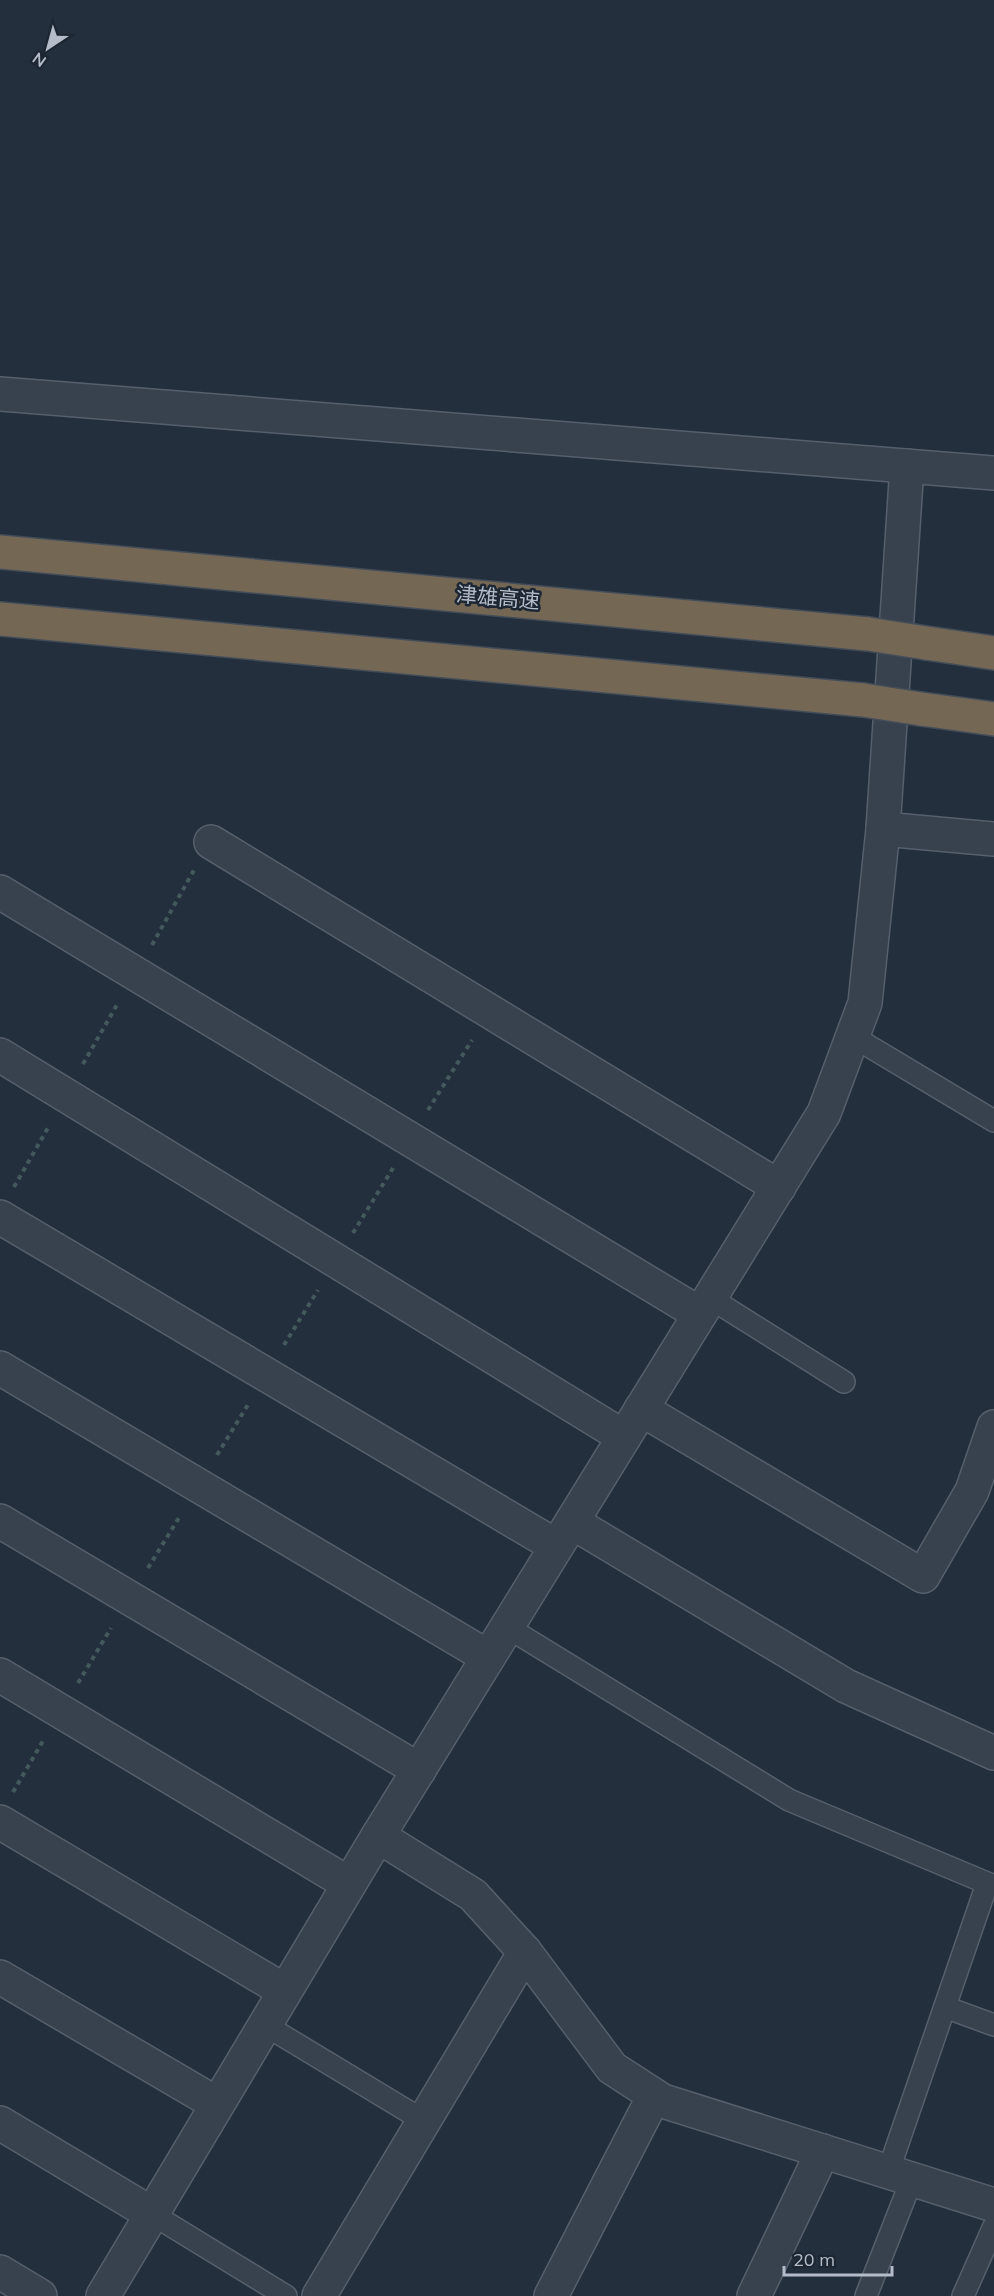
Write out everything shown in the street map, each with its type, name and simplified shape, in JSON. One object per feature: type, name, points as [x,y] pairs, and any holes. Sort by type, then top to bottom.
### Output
[{"type":"highway","name":"津雄高速","points":[[0,552],[868,634],[994,653]]},
{"type":"highway","points":[[0,619],[863,700],[994,719]]},
{"type":"street","points":[[0,394],[994,473]]},
{"type":"street","points":[[103,2296],[378,1836],[824,1113],[865,1004],[883,829],[907,466]]},
{"type":"street","points":[[883,829],[994,839]]},
{"type":"street","points":[[211,842],[779,1187]]},
{"type":"street","points":[[0,892],[410,1140],[705,1306]]},
{"type":"street","points":[[0,1055],[624,1437]]},
{"type":"street","points":[[5,1204],[266,1375],[846,1686],[994,1753]]},
{"type":"street","points":[[0,1368],[488,1657]]},
{"type":"street","points":[[641,1409],[923,1576],[972,1491],[994,1427]]},
{"type":"street","points":[[0,1521],[419,1770]]},
{"type":"street","points":[[0,1676],[349,1884]]},
{"type":"street","points":[[6,1808],[285,1991]]},
{"type":"street","points":[[378,1836],[473,1895],[525,1952],[612,2068],[654,2096],[663,2101],[994,2205]]},
{"type":"street","points":[[319,2296],[525,1952]]},
{"type":"street","points":[[0,1977],[217,2104]]},
{"type":"street","points":[[551,2296],[654,2096]]},
{"type":"street","points":[[0,2123],[152,2214]]},
{"type":"street","points":[[754,2296],[823,2151]]},
{"type":"street","points":[[0,2272],[40,2296]]},
{"type":"lane","points":[[852,1036],[994,1121]]},
{"type":"lane","points":[[705,1306],[844,1382]]},
{"type":"lane","points":[[507,1627],[789,1800],[991,1885],[945,2007],[866,2296]]},
{"type":"lane","points":[[945,2007],[994,2025]]},
{"type":"lane","points":[[265,2025],[424,2121]]},
{"type":"lane","points":[[152,2214],[286,2296]]},
{"type":"lane","points":[[963,2296],[994,2226]]},
{"type":"path","points":[[5,1204],[211,842]]},
{"type":"path","points":[[6,1808],[129,1598],[489,1011]]}]
